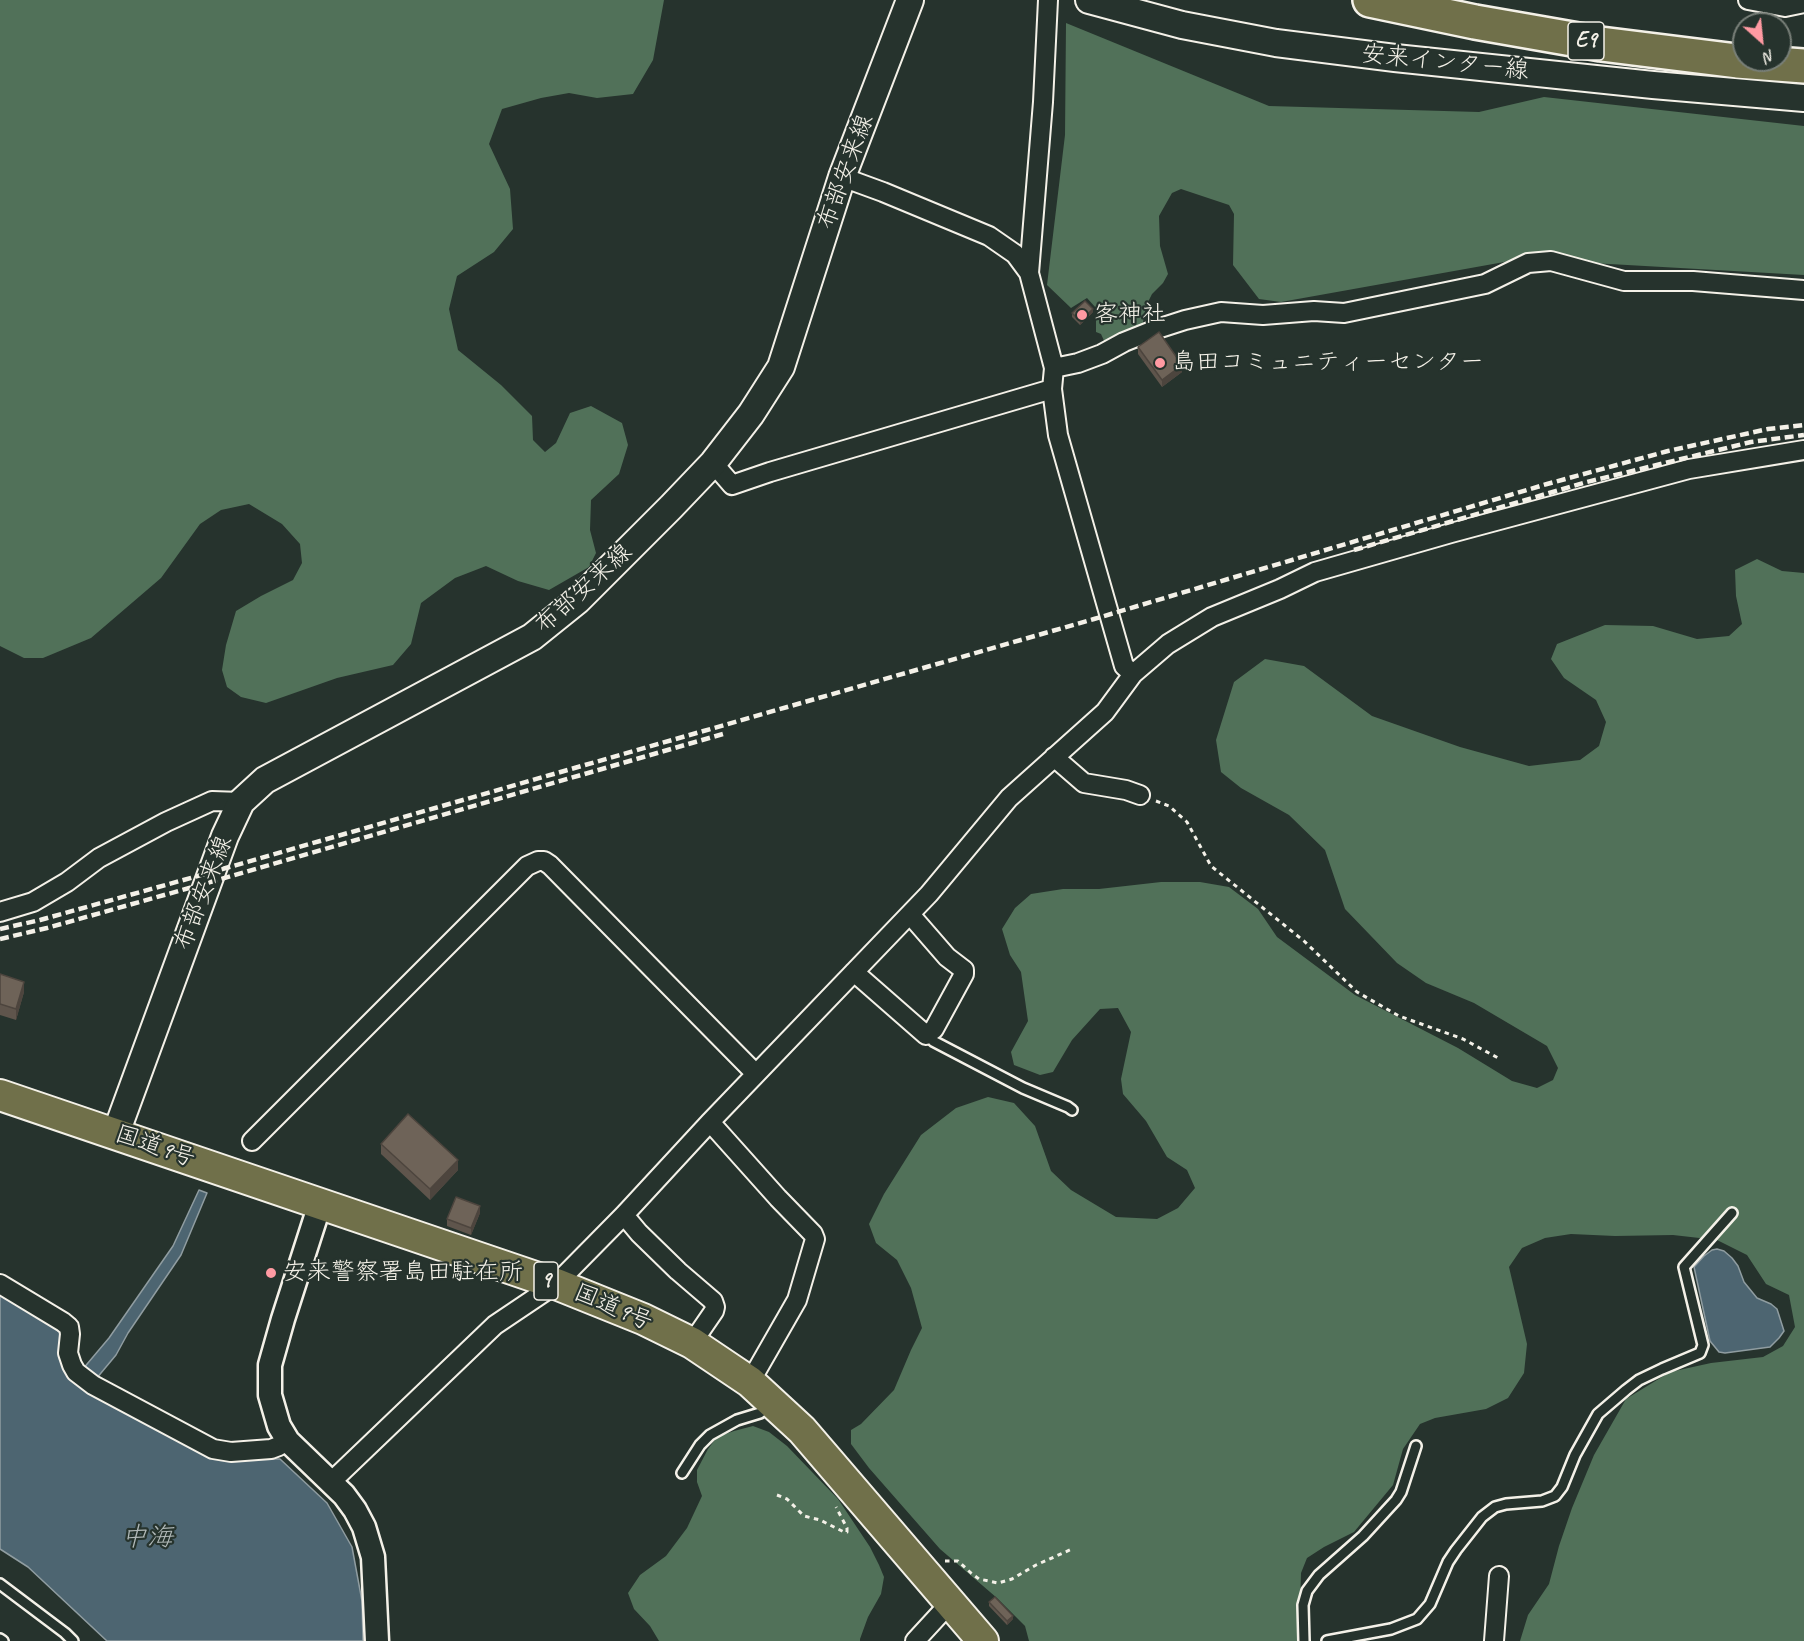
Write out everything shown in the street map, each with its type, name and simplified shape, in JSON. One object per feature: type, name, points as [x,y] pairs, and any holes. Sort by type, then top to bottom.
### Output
[{"type":"highway","name":"E9","points":[[1370,0],[1475,22],[1601,44],[1737,61],[1804,66]]},
{"type":"highway","name":"国道9号","points":[[0,1095],[555,1284],[643,1319],[692,1343],[750,1382],[802,1430],[983,1641]]},
{"type":"main road","name":"布部安来線","points":[[116,1133],[225,836],[241,802],[265,780],[532,637],[578,600],[713,463],[751,414],[781,367],[842,177],[910,0]]},
{"type":"main road","name":"安来インター線","points":[[1089,0],[1182,24],[1276,43],[1653,85],[1804,98]]},
{"type":"street","points":[[1048,0],[1043,102],[1029,273],[1054,368],[1052,389],[1058,435],[1124,666],[1133,674]]},
{"type":"street","points":[[1748,0],[1785,7],[1804,3]]},
{"type":"street","points":[[842,177],[989,236],[1015,254],[1029,273]]},
{"type":"street","points":[[1054,368],[1078,363],[1102,354],[1154,330],[1221,312],[1263,315],[1314,311],[1344,313],[1485,284],[1528,263],[1551,261],[1624,281],[1716,282],[1804,290]]},
{"type":"street","points":[[713,463],[732,486],[770,471],[1052,389]]},
{"type":"street","points":[[331,1482],[495,1324],[555,1284],[624,1215],[929,894],[1009,798],[1105,712],[1133,674],[1168,644],[1212,617],[1315,573],[1451,533],[1689,469],[1804,450]]},
{"type":"street","points":[[1054,757],[1084,783],[1126,790],[1140,795]]},
{"type":"street","points":[[0,912],[33,902],[67,882],[99,858],[166,822],[212,801],[241,802]]},
{"type":"street","points":[[252,1141],[527,866],[538,861],[544,861],[550,865],[756,1074]]},
{"type":"street","points":[[854,972],[929,1038],[964,974],[964,970],[947,957],[914,919]]},
{"type":"street","points":[[710,1122],[815,1237],[797,1300],[750,1382]]},
{"type":"street","points":[[320,1204],[270,1365],[270,1395],[279,1426],[288,1441],[344,1495],[355,1510],[373,1557],[377,1641]]},
{"type":"street","points":[[624,1215],[639,1233],[714,1304],[714,1311],[692,1343]]},
{"type":"street","points":[[0,1284],[69,1327],[69,1353],[72,1365],[76,1372],[93,1385],[213,1449],[231,1452],[271,1449],[288,1441]]},
{"type":"street","points":[[1494,1641],[1499,1576]]},
{"type":"street","points":[[915,1641],[950,1603]]},
{"type":"lane","points":[[929,1038],[1023,1088],[1072,1110]]},
{"type":"lane","points":[[1327,1641],[1391,1629],[1416,1620],[1431,1605],[1448,1562],[1482,1517],[1495,1507],[1542,1501],[1555,1496],[1563,1487],[1575,1455],[1598,1414],[1640,1380],[1700,1353],[1703,1345],[1684,1267],[1732,1213]]},
{"type":"lane","points":[[682,1473],[700,1445],[710,1435],[737,1420],[760,1413],[772,1401]]},
{"type":"lane","points":[[1304,1641],[1303,1605],[1307,1590],[1319,1575],[1363,1536],[1396,1500],[1401,1492],[1416,1446]]},
{"type":"lane","points":[[0,1584],[73,1641]]},
{"type":"path","points":[[1140,795],[1169,806],[1183,818],[1211,866],[1304,941],[1357,992],[1399,1016],[1463,1039],[1500,1059]]},
{"type":"path","points":[[777,1495],[787,1500],[804,1516],[820,1520],[847,1532],[832,1499]]},
{"type":"path","points":[[924,1572],[936,1563],[958,1561],[979,1579],[999,1583],[1012,1579],[1072,1549]]},
{"type":"green space","points":[[0,0],[664,0],[653,60],[633,94],[597,98],[569,93],[502,109],[489,144],[510,189],[513,229],[494,252],[457,276],[449,309],[458,350],[501,385],[532,416],[533,440],[545,452],[556,443],[570,413],[591,406],[622,423],[628,445],[619,474],[591,500],[590,530],[596,553],[589,567],[549,590],[518,581],[486,566],[455,578],[421,603],[411,644],[393,665],[337,678],[266,703],[241,697],[227,687],[222,670],[226,645],[236,611],[293,580],[302,563],[300,544],[282,524],[249,504],[221,510],[200,524],[161,578],[91,638],[43,658],[24,658],[0,646]]},
{"type":"green space","points":[[1066,23],[1269,106],[1479,112],[1544,97],[1804,126],[1804,275],[1521,259],[1281,302],[1259,299],[1233,265],[1234,214],[1229,205],[1181,189],[1172,193],[1159,216],[1160,246],[1168,274],[1152,294],[1146,306],[1142,327],[1106,345],[1101,334],[1096,332],[1096,308],[1087,298],[1071,308],[1047,285],[1065,135]]},
{"type":"green space","points":[[1757,559],[1782,571],[1804,573],[1804,1641],[1520,1641],[1528,1615],[1549,1584],[1572,1508],[1594,1455],[1626,1399],[1670,1372],[1711,1363],[1763,1357],[1783,1346],[1795,1327],[1789,1295],[1766,1284],[1747,1255],[1717,1240],[1673,1235],[1571,1234],[1545,1238],[1522,1248],[1509,1267],[1527,1344],[1524,1373],[1508,1398],[1486,1409],[1435,1418],[1420,1424],[1403,1449],[1393,1485],[1354,1532],[1307,1558],[1301,1573],[1299,1641],[1029,1641],[1025,1626],[997,1598],[940,1549],[851,1444],[851,1430],[861,1424],[894,1390],[922,1328],[911,1288],[897,1260],[876,1243],[869,1224],[884,1194],[921,1135],[956,1108],[988,1097],[1014,1103],[1035,1126],[1051,1171],[1071,1190],[1116,1217],[1157,1219],[1178,1208],[1195,1188],[1187,1170],[1167,1157],[1146,1121],[1123,1094],[1121,1079],[1131,1032],[1118,1008],[1100,1009],[1072,1040],[1053,1072],[1040,1075],[1014,1065],[1011,1052],[1028,1021],[1021,972],[1010,955],[1002,929],[1015,908],[1031,894],[1063,889],[1099,889],[1161,882],[1200,882],[1229,887],[1258,909],[1277,937],[1355,995],[1458,1048],[1512,1081],[1537,1088],[1553,1080],[1558,1068],[1547,1046],[1474,1003],[1426,983],[1397,963],[1345,909],[1325,850],[1289,815],[1241,788],[1221,772],[1216,740],[1234,682],[1265,659],[1304,666],[1372,716],[1460,747],[1529,766],[1580,760],[1599,746],[1606,722],[1596,700],[1564,678],[1551,659],[1557,644],[1605,625],[1653,626],[1697,639],[1729,636],[1742,624],[1736,596],[1735,570]]},
{"type":"green space","points":[[753,1426],[769,1432],[787,1446],[838,1499],[870,1547],[879,1565],[884,1577],[881,1594],[868,1617],[860,1641],[659,1641],[650,1626],[634,1609],[628,1593],[640,1575],[666,1556],[687,1528],[702,1496],[697,1482],[697,1470],[708,1449],[717,1437]]},
{"type":"water","points":[[199,1190],[207,1193],[181,1255],[128,1333],[116,1355],[96,1379],[82,1370],[109,1338],[173,1246]]},
{"type":"water","points":[[1717,1249],[1724,1251],[1732,1258],[1744,1282],[1757,1298],[1777,1309],[1784,1331],[1770,1347],[1725,1353],[1719,1352],[1710,1341],[1694,1267],[1704,1256]]},
{"type":"water","name":"中海","points":[[0,1292],[57,1325],[63,1341],[98,1395],[213,1458],[280,1459],[327,1503],[352,1547],[362,1601],[363,1641],[107,1641],[28,1567],[0,1549]]},
{"type":"building","name":"客神社","points":[[1085,301],[1093,309],[1080,321],[1072,313]]},
{"type":"building","name":"島田コミュニティーセンター","points":[[1159,332],[1182,365],[1162,380],[1138,347]]},
{"type":"building","points":[[0,974],[24,982],[16,1009],[0,1004]]},
{"type":"building","points":[[408,1114],[458,1160],[430,1189],[381,1144]]},
{"type":"building","points":[[456,1197],[480,1206],[471,1228],[447,1219]]},
{"type":"building","points":[[995,1597],[1013,1616],[1007,1621],[989,1602]]},
{"type":"railway","points":[[0,929],[212,872],[1094,619],[1547,484],[1668,451],[1768,429],[1804,425]]},
{"type":"railway","points":[[1354,550],[1587,482],[1751,442],[1804,435]]},
{"type":"railway","points":[[0,939],[207,883],[723,734]]},
{"type":"place","name":"客神社","points":[[1082,315]]},
{"type":"place","name":"島田コミュニティーセンター","points":[[1160,363]]},
{"type":"place","name":"安来警察署島田駐在所","points":[[271,1273]]}]
